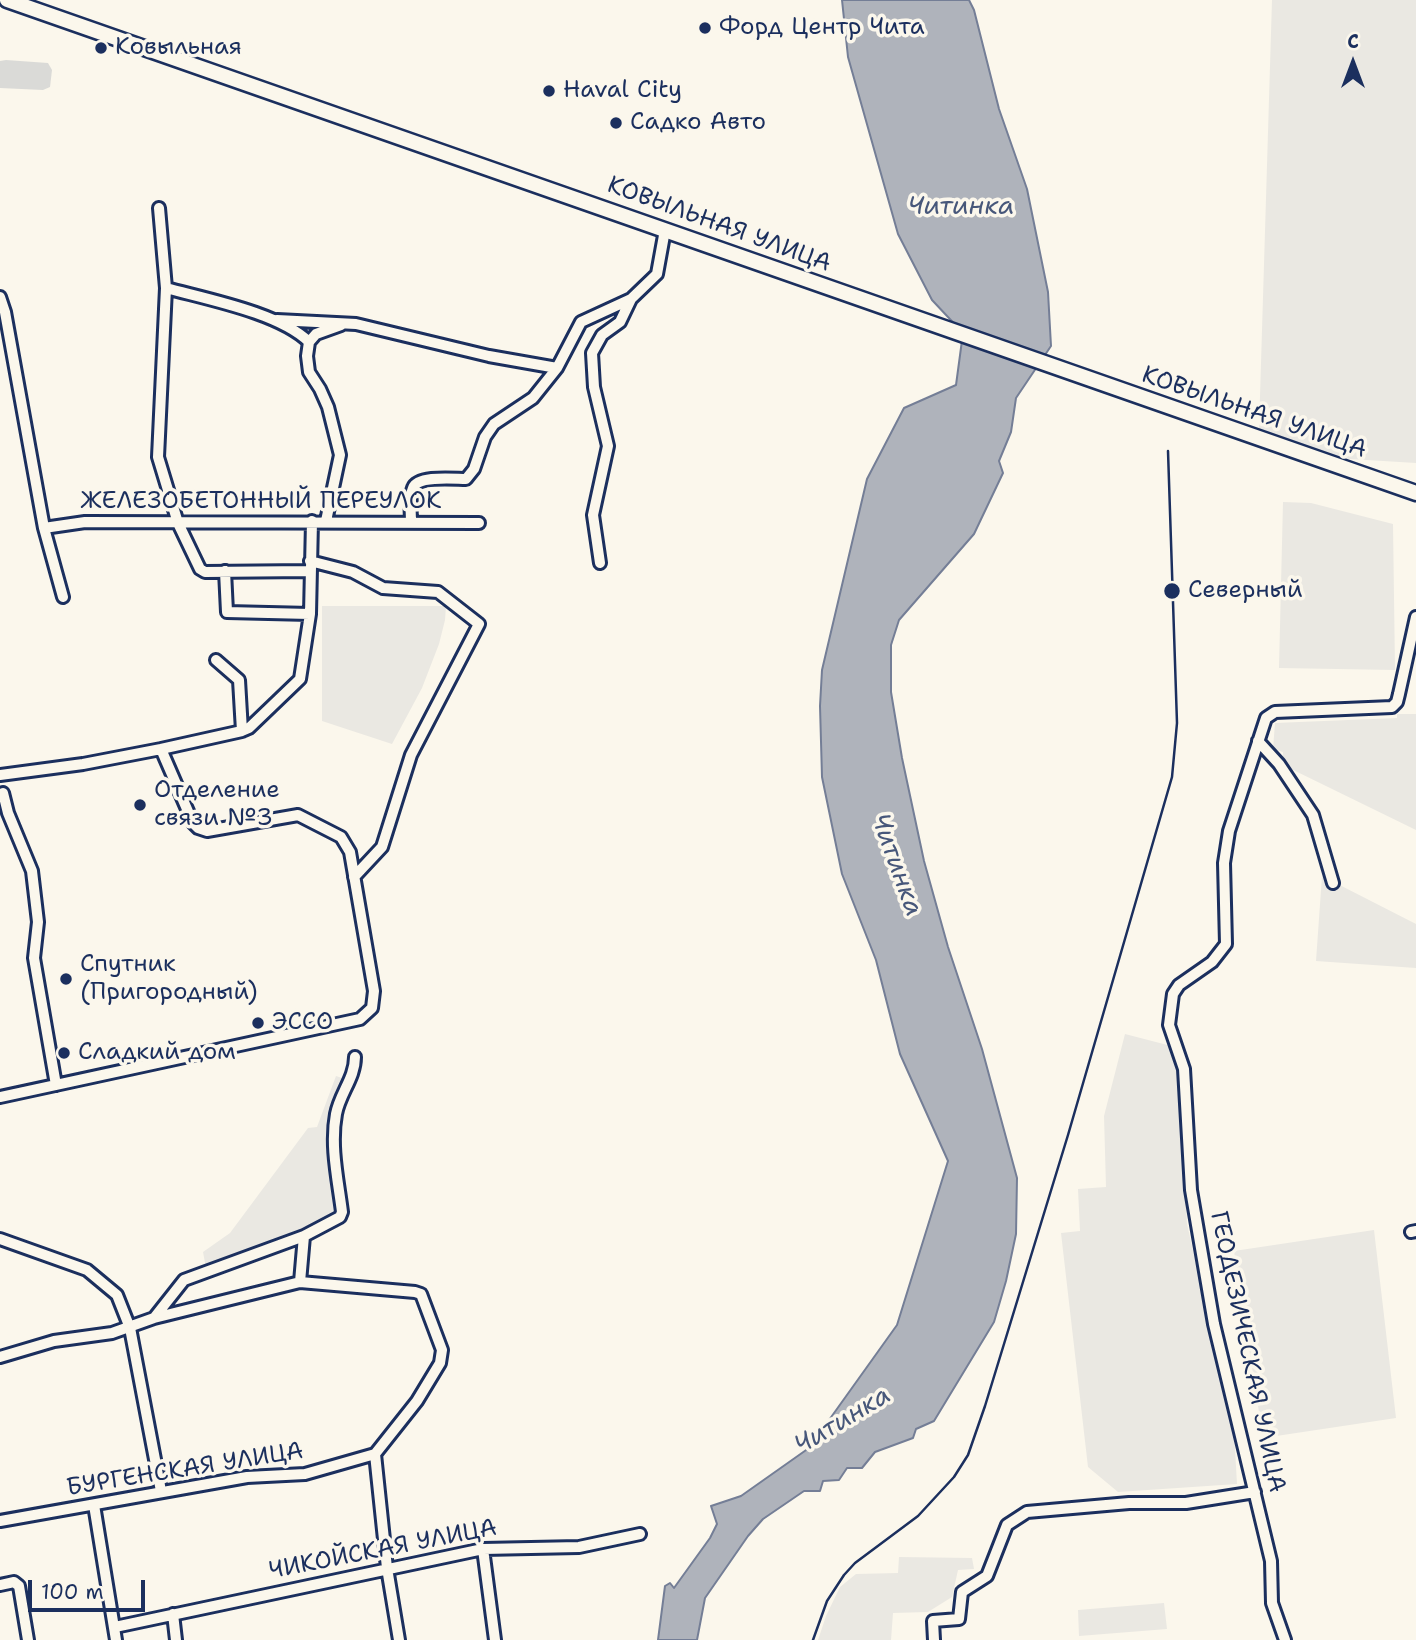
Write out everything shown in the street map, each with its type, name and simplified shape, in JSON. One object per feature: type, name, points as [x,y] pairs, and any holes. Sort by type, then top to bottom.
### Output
[{"type":"main road","name":"КОВЫЛЬНАЯ УЛИЦА","points":[[7,0],[1416,493]]},
{"type":"street","points":[[159,208],[166,288],[158,457],[178,523],[200,569],[205,572],[310,566],[354,572],[383,588],[438,592],[479,624],[411,755],[382,847],[354,877]]},
{"type":"street","points":[[411,522],[412,489],[416,483],[424,480],[466,479],[474,469],[485,436],[494,424],[533,398],[556,368],[581,323],[631,299],[657,274],[666,230]]},
{"type":"street","points":[[166,288],[275,320],[309,342]]},
{"type":"street","points":[[0,297],[5,312],[44,528],[63,597]]},
{"type":"street","points":[[600,563],[593,515],[608,446],[594,387],[592,353],[602,335],[620,322],[631,299]]},
{"type":"street","points":[[275,320],[347,323],[489,356],[556,368]]},
{"type":"street","points":[[326,521],[340,455],[328,407],[309,372],[307,356],[309,342],[316,334],[347,323]]},
{"type":"street","points":[[0,775],[83,764],[161,749],[242,731],[249,727],[300,679],[310,614],[312,521]]},
{"type":"street","name":"ЖЕЛЕЗОБЕТОННЫЙ ПЕРЕУЛОК","points":[[44,528],[85,522],[479,523]]},
{"type":"street","points":[[225,571],[227,612],[310,614]]},
{"type":"street","name":"ГЕОДЕЗИЧЕСКАЯ УЛИЦА","points":[[1285,1640],[1272,1603],[1271,1561],[1214,1324],[1191,1190],[1184,1069],[1170,1025],[1173,994],[1179,985],[1212,962],[1226,944],[1224,863],[1229,831],[1266,718],[1275,712],[1392,707],[1397,702],[1416,617]]},
{"type":"street","points":[[216,660],[239,680],[242,731]]},
{"type":"street","points":[[1258,741],[1279,764],[1313,815],[1333,883]]},
{"type":"street","points":[[0,1097],[360,1020],[372,1007],[374,991],[350,852],[341,837],[298,815],[207,831],[198,828],[193,823],[161,749]]},
{"type":"street","points":[[3,793],[8,813],[32,872],[38,922],[34,958],[56,1085]]},
{"type":"street","points":[[154,1318],[184,1280],[335,1222],[342,1212],[334,1129],[340,1097],[352,1076],[355,1058]]},
{"type":"street","points":[[300,1282],[304,1236]]},
{"type":"street","points":[[0,1239],[74,1265],[102,1280],[117,1295],[131,1328],[161,1492]]},
{"type":"street","points":[[0,1357],[54,1341],[112,1333],[154,1318],[300,1282],[421,1294],[442,1350],[440,1363],[417,1401],[375,1454],[387,1568],[399,1640]]},
{"type":"street","name":"БУРГЕНСКАЯ УЛИЦА","points":[[0,1521],[247,1477],[305,1474],[375,1454]]},
{"type":"street","points":[[934,1640],[933,1622],[959,1619],[962,1592],[987,1576],[1007,1525],[1027,1512],[1129,1503],[1186,1503],[1255,1492]]},
{"type":"street","points":[[94,1505],[116,1640]]},
{"type":"street","name":"ЧИКОЙСКАЯ УЛИЦА","points":[[115,1627],[483,1549],[579,1547],[640,1534]]},
{"type":"street","points":[[483,1549],[495,1640]]},
{"type":"street","points":[[0,1585],[14,1583],[19,1586],[28,1640]]},
{"type":"street","points":[[173,1614],[176,1640]]},
{"type":"shaded area","points":[[1272,0],[1416,0],[1416,463],[1334,458],[1259,429]]},
{"type":"shaded area","points":[[0,61],[48,63],[52,70],[50,87],[43,90],[0,88]]},
{"type":"shaded area","points":[[1283,502],[1311,503],[1393,524],[1395,670],[1279,668]]},
{"type":"shaded area","points":[[322,606],[446,606],[439,644],[422,688],[392,744],[322,721]]},
{"type":"shaded area","points":[[1397,714],[1416,714],[1416,830],[1283,765],[1283,752],[1273,749],[1275,723],[1397,718]]},
{"type":"shaded area","points":[[1322,876],[1416,924],[1416,968],[1316,961]]},
{"type":"shaded area","points":[[1125,1034],[1179,1048],[1187,1224],[1234,1432],[1237,1484],[1118,1492],[1088,1467],[1061,1233],[1080,1231],[1078,1189],[1106,1187],[1104,1116]]},
{"type":"shaded area","points":[[336,1076],[345,1079],[327,1126],[338,1215],[206,1268],[203,1252],[230,1233],[308,1128],[317,1127]]},
{"type":"shaded area","points":[[1374,1230],[1396,1418],[1263,1438],[1234,1251]]},
{"type":"shaded area","points":[[899,1557],[972,1558],[974,1569],[958,1570],[952,1597],[928,1612],[893,1613],[891,1640],[818,1640],[840,1587],[856,1574],[898,1573]]},
{"type":"shaded area","points":[[1164,1603],[1167,1629],[1079,1636],[1078,1610]]},
{"type":"water","name":"Читинка","points":[[842,0],[969,0],[974,10],[999,109],[1027,189],[1048,292],[1051,346],[1016,398],[1011,432],[999,461],[1003,473],[974,534],[899,620],[891,645],[891,692],[902,758],[924,861],[948,947],[982,1049],[1017,1178],[1016,1234],[994,1322],[934,1421],[916,1429],[913,1438],[875,1452],[862,1468],[847,1468],[839,1480],[823,1481],[820,1491],[804,1491],[763,1519],[705,1598],[697,1640],[658,1640],[665,1586],[670,1583],[674,1588],[710,1538],[717,1524],[711,1506],[741,1496],[809,1448],[897,1325],[948,1161],[900,1054],[876,960],[842,874],[822,777],[822,670],[867,479],[904,408],[956,385],[963,333],[932,300],[898,234],[848,57]]},
{"type":"railway","points":[[813,1640],[827,1601],[844,1575],[855,1563],[918,1516],[954,1477],[968,1455],[1068,1135],[1172,777],[1177,723],[1168,451]]},
{"type":"place","name":"Форд Центр Чита","points":[[705,28]]},
{"type":"place","name":"Ковыльная","points":[[101,48]]},
{"type":"place","name":"Haval Сity","points":[[549,91]]},
{"type":"place","name":"Садко Авто","points":[[616,123]]},
{"type":"place","name":"Северный","points":[[1172,591]]},
{"type":"place","name":"Отделение связи №3","points":[[140,805]]},
{"type":"place","name":"Спутник (Пригородный)","points":[[66,979]]},
{"type":"place","name":"ЭССО","points":[[258,1023]]},
{"type":"place","name":"Сладкий дом","points":[[64,1053]]}]
